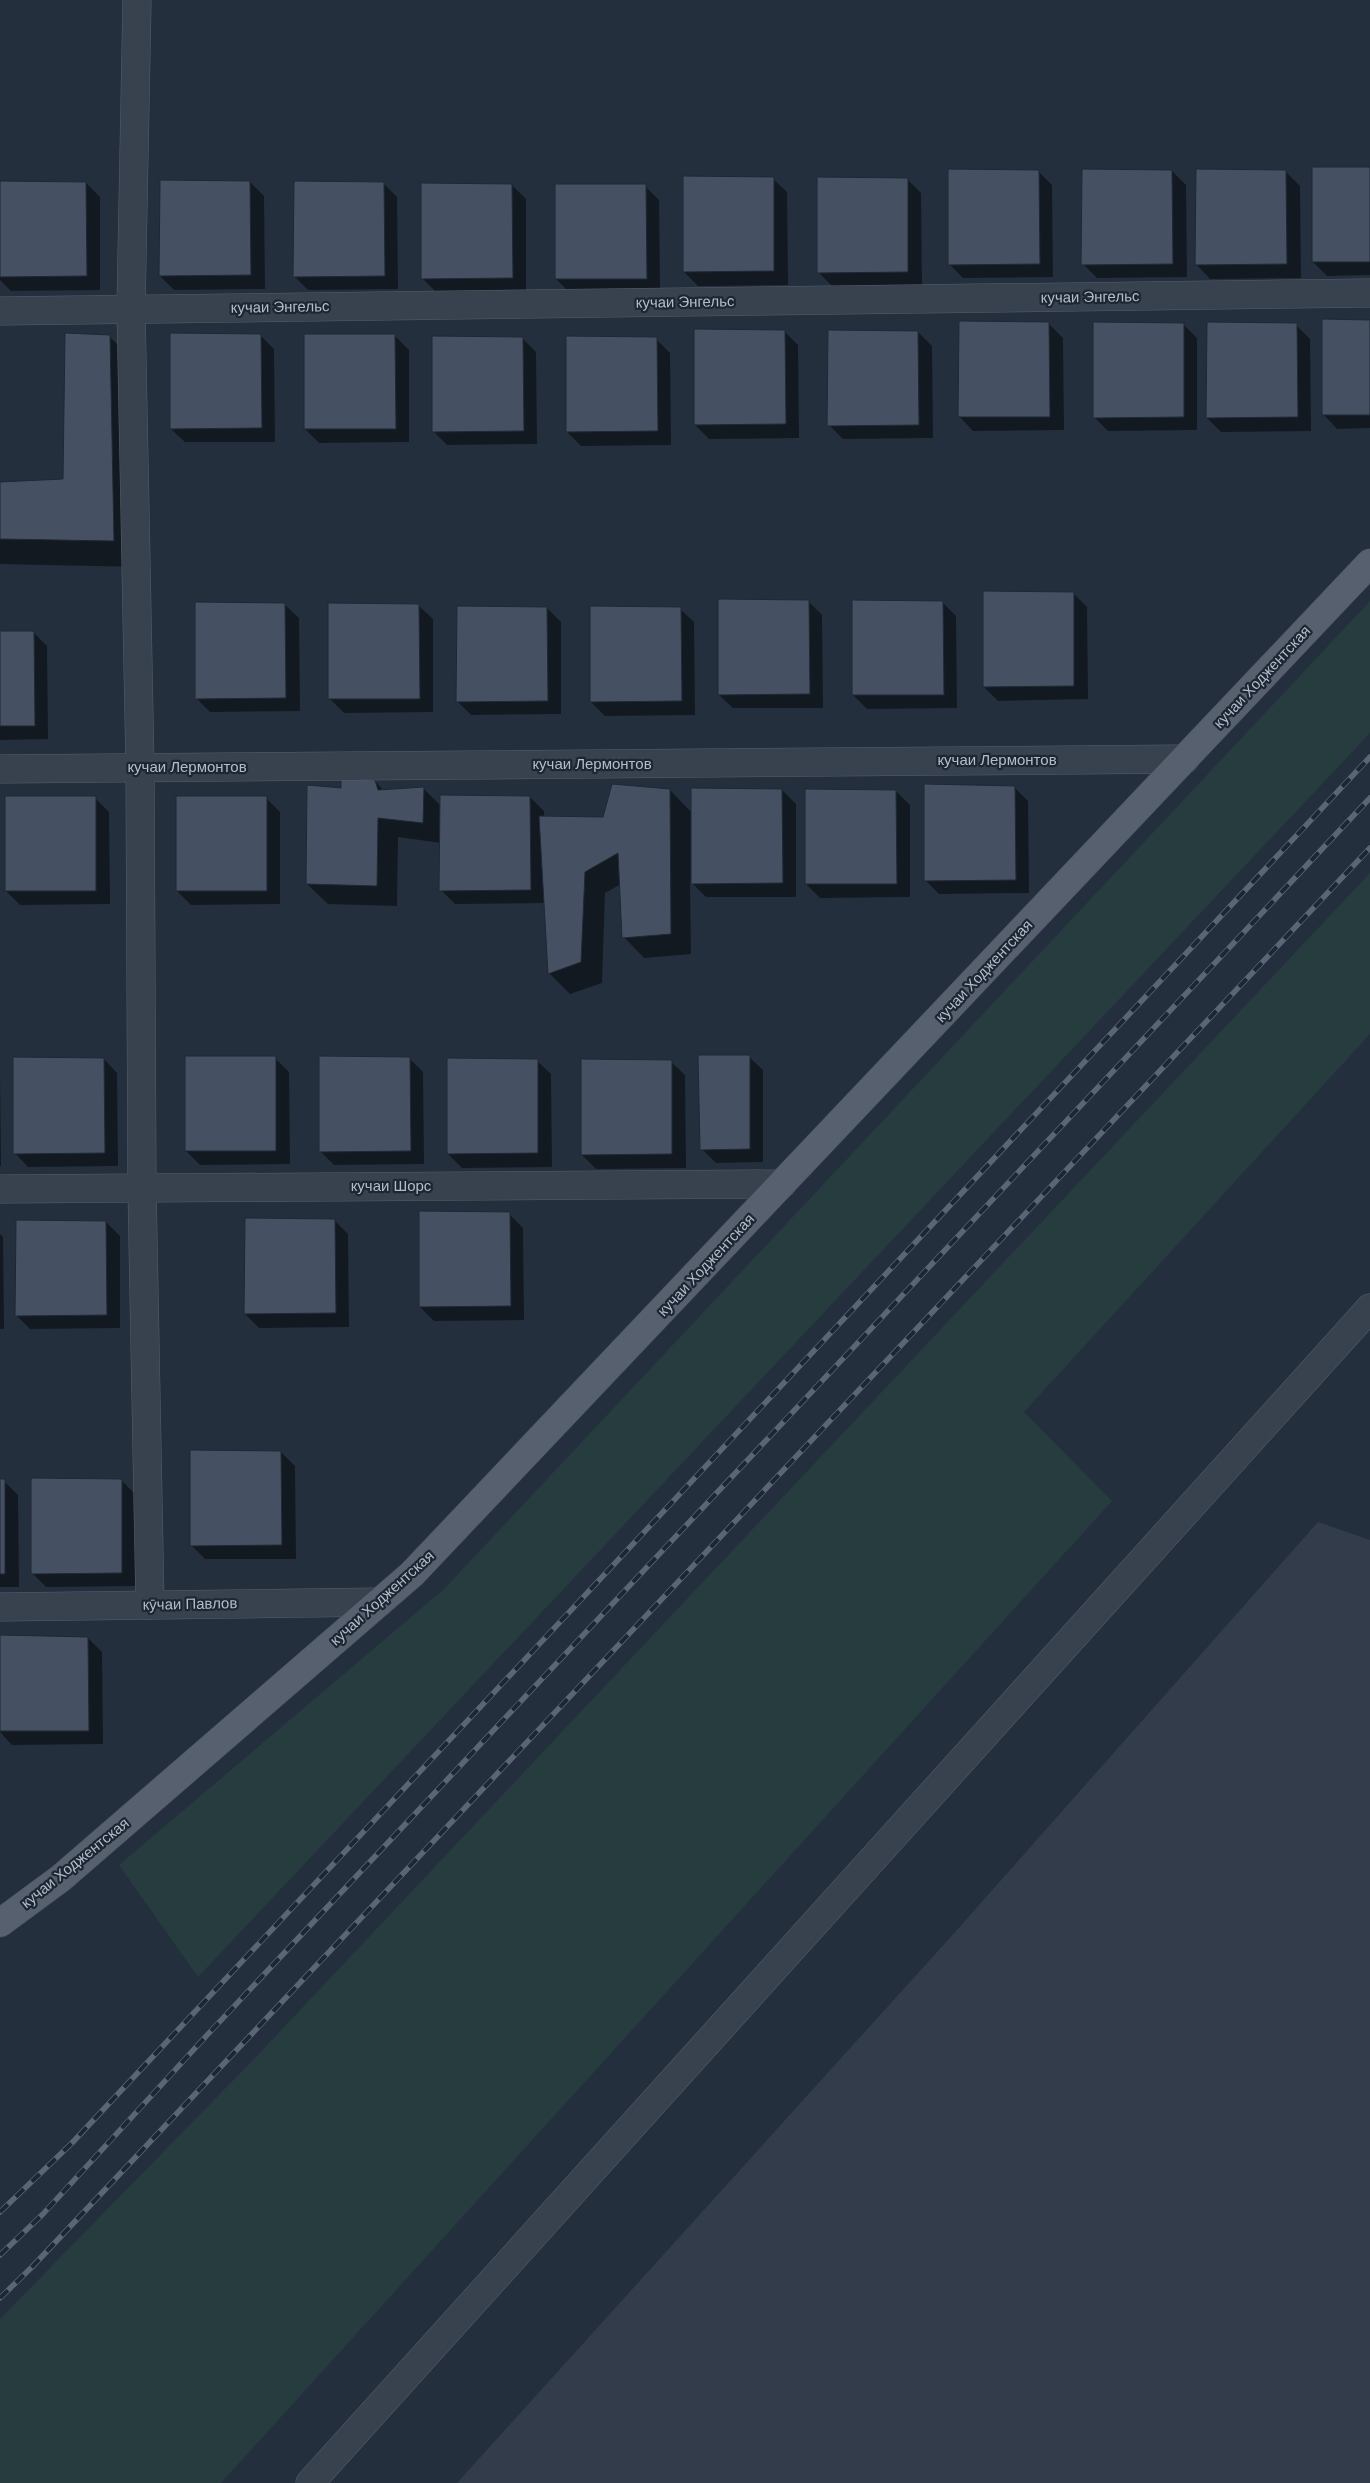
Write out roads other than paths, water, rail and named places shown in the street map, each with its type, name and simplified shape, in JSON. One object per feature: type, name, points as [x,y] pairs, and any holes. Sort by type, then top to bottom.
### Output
[{"type":"main road","name":"кучаи Ходжентская","points":[[0,1923],[61,1878],[412,1574],[1370,563]]},
{"type":"street","points":[[137,0],[131,309],[140,768],[142,1188],[150,1604]]},
{"type":"street","name":"кучаи Энгельс","points":[[0,311],[1370,293]]},
{"type":"street","name":"кучаи Лермонтов","points":[[0,769],[1185,758]]},
{"type":"street","name":"кучаи Шорс","points":[[0,1189],[782,1184]]},
{"type":"street","points":[[310,2483],[1370,1308]]},
{"type":"street","name":"кӯчаи Павлов","points":[[0,1606],[380,1602]]},
{"type":"railway","points":[[0,2212],[72,2143],[1370,757]]},
{"type":"railway","points":[[0,2255],[43,2214],[209,2033],[1370,798]]},
{"type":"railway","points":[[0,2298],[32,2267],[1370,848]]}]
